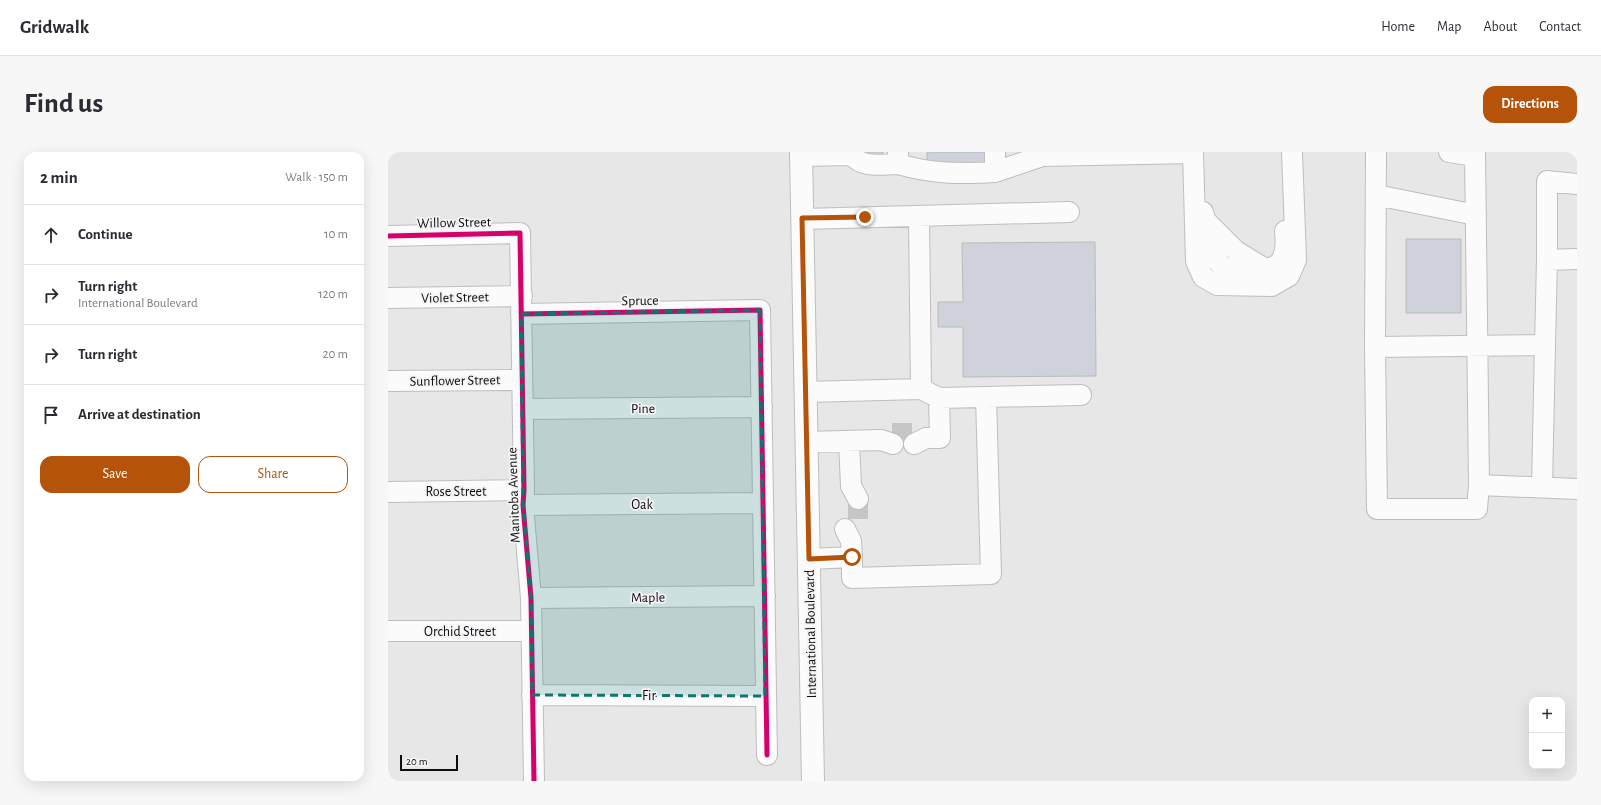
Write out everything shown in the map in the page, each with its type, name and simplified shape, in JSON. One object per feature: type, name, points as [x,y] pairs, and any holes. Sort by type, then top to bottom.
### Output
[{"type":"main road","name":"International Boulevard","points":[[801,154],[813,781]]},
{"type":"street","points":[[995,152],[995,172]]},
{"type":"street","points":[[1194,181],[1206,221],[1211,248],[1221,265],[1239,272],[1267,270],[1279,263],[1286,249],[1284,152]]},
{"type":"street","points":[[801,154],[852,154],[857,161],[863,164],[898,158],[923,171],[960,174],[995,172],[1042,154],[1193,153],[1196,261],[1202,277],[1217,285],[1272,286],[1289,276],[1296,260],[1292,152]]},
{"type":"street","points":[[1376,152],[1375,347],[1377,509],[1477,509],[1479,485],[1475,154],[1450,152]]},
{"type":"street","points":[[1542,487],[1547,262],[1547,181],[1577,184]]},
{"type":"street","points":[[1376,195],[1476,215]]},
{"type":"street","points":[[802,218],[1069,212]]},
{"type":"street","points":[[918,216],[930,393],[940,438],[918,438]]},
{"type":"street","name":"Willow Street","points":[[388,236],[520,233]]},
{"type":"street","name":"Manitoba Avenue","points":[[520,233],[523,498],[531,598],[534,781]]},
{"type":"street","points":[[1547,262],[1547,260],[1577,259]]},
{"type":"street","name":"Violet Street","points":[[388,298],[522,305]]},
{"type":"street","name":"Spruce","points":[[522,305],[760,310],[762,407]]},
{"type":"street","points":[[1375,347],[1545,345]]},
{"type":"street","name":"Sunflower Street","points":[[388,381],[522,380]]},
{"type":"street","points":[[806,392],[930,393],[986,397],[1081,395]]},
{"type":"street","points":[[809,559],[852,539],[852,578],[991,574],[986,397]]},
{"type":"street","points":[[762,407],[762,503],[767,755]]},
{"type":"street","name":"Pine","points":[[523,409],[762,407]]},
{"type":"street","points":[[807,442],[889,439]]},
{"type":"street","points":[[849,441],[851,495]]},
{"type":"street","points":[[1479,485],[1577,489]]},
{"type":"street","name":"Rose Street","points":[[388,492],[523,498]]},
{"type":"street","name":"Oak","points":[[523,498],[762,503]]},
{"type":"street","name":"Maple","points":[[531,598],[765,596]]},
{"type":"street","name":"Orchid Street","points":[[388,631],[531,631]]},
{"type":"street","name":"Fir","points":[[532,695],[765,696]]},
{"type":"highlighted area","points":[[760,310],[765,696],[532,695],[531,598],[523,505],[521,314]]},
{"type":"building","points":[[862,152],[883,152],[883,155],[862,155]]},
{"type":"building","points":[[927,152],[985,152],[985,168],[927,168]]},
{"type":"building","points":[[1406,239],[1461,239],[1461,313],[1406,313]]},
{"type":"building","points":[[1095,242],[1096,376],[963,377],[963,327],[938,327],[938,302],[963,302],[962,243]]},
{"type":"tunnel","points":[[892,433],[914,433]]},
{"type":"tunnel","points":[[858,499],[858,529]]},
{"type":"cycle path","points":[[388,236],[520,233],[523,505],[531,598],[534,781]]},
{"type":"cycle path","points":[[521,314],[760,310],[767,755]]},
{"type":"route","points":[[852,557],[809,559],[802,218],[865,217]]}]
